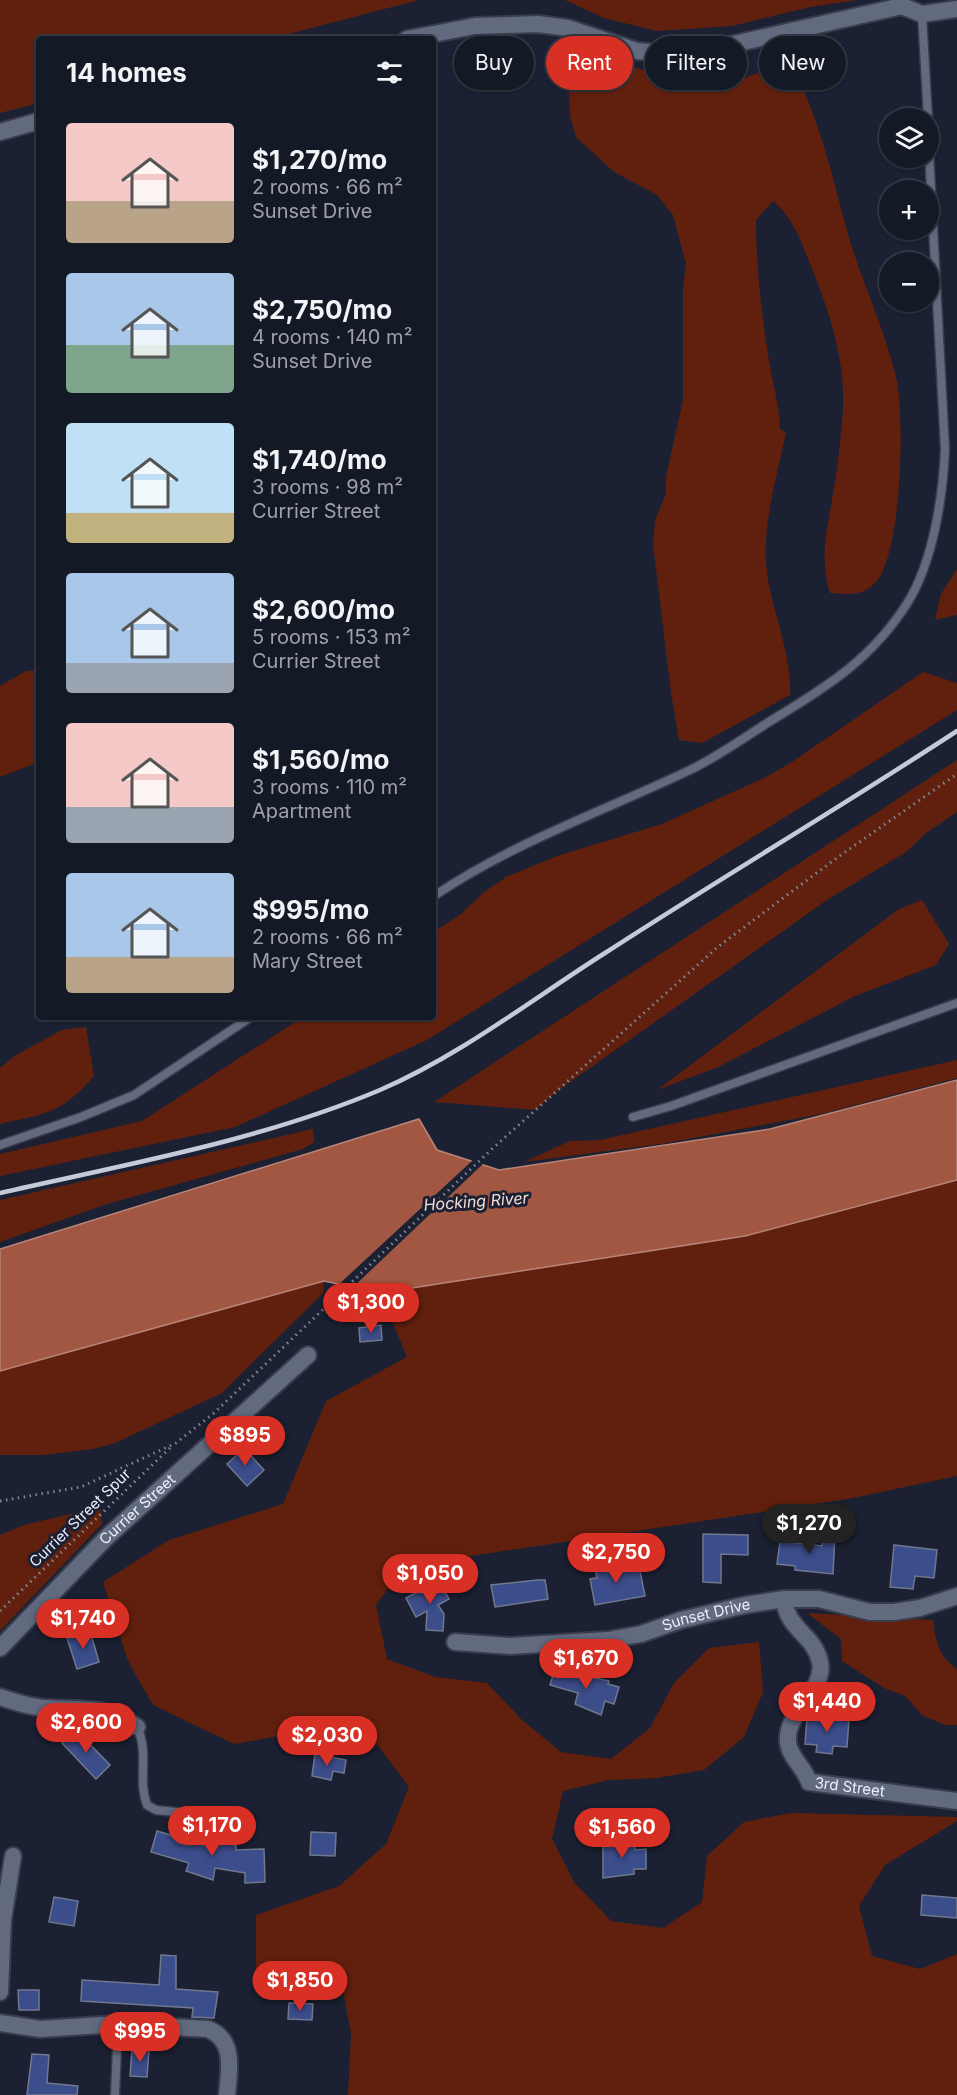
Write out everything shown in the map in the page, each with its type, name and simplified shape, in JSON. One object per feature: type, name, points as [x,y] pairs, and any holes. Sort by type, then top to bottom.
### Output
[{"type":"street","points":[[423,36],[475,26],[538,24],[568,28],[638,51],[673,54],[716,48],[902,6],[922,14],[957,9]]},
{"type":"street","points":[[0,132],[36,122]]},
{"type":"street","name":"Currier Street","points":[[0,1648],[107,1537],[308,1355]]},
{"type":"street","name":"Sunset Drive","points":[[455,1642],[510,1646],[608,1640],[641,1634],[681,1620],[734,1607],[784,1599],[819,1599],[870,1612],[894,1612],[920,1608],[957,1596]]},
{"type":"street","name":"3rd Street","points":[[784,1599],[787,1617],[809,1641],[820,1663],[820,1675],[788,1731],[788,1744],[806,1771],[809,1782],[957,1801]]},
{"type":"street","points":[[0,1697],[44,1708],[105,1711],[137,1727]]},
{"type":"street","points":[[0,1992],[3,1920],[13,1856]]},
{"type":"street","points":[[0,2023],[40,2029],[118,2024],[202,2028],[214,2032],[224,2042],[230,2059],[227,2095]]},
{"type":"lane","points":[[922,14],[927,108]]},
{"type":"lane","points":[[436,895],[553,829],[692,769],[825,689],[872,651],[909,601],[929,550],[943,496],[945,449],[930,168]]},
{"type":"lane","points":[[633,1117],[671,1106],[957,1003]]},
{"type":"lane","points":[[0,1144],[81,1117],[134,1095],[246,1020]]},
{"type":"lane","points":[[137,1727],[144,1745],[143,1794],[147,1805],[156,1810],[246,1819]]},
{"type":"lane","points":[[115,2095],[118,2024]]},
{"type":"path","points":[[0,1501],[81,1487],[176,1443],[214,1413],[493,1148],[719,946],[865,837],[957,774]]},
{"type":"path","name":"Currier Street Spur","points":[[0,1611],[176,1443]]},
{"type":"shaded area","points":[[0,0],[419,0],[281,36],[36,36],[36,104],[0,113]]},
{"type":"shaded area","points":[[565,0],[858,0],[810,7],[732,26],[657,31],[604,18]]},
{"type":"shaded area","points":[[633,67],[645,70],[645,90],[747,90],[747,77],[759,73],[759,90],[803,90],[822,141],[851,244],[896,377],[900,421],[899,483],[896,514],[885,566],[876,582],[866,590],[854,594],[830,593],[825,555],[842,422],[843,383],[832,326],[813,271],[792,224],[773,201],[756,220],[757,254],[763,321],[780,429],[786,432],[769,514],[766,564],[788,662],[790,695],[702,743],[679,740],[653,544],[655,521],[666,493],[666,477],[683,400],[683,289],[686,264],[673,215],[657,195],[614,172],[576,137],[570,116],[569,91],[633,90]]},
{"type":"shaded area","points":[[957,569],[957,615],[935,620],[941,594]]},
{"type":"shaded area","points":[[36,670],[36,763],[0,777],[0,686],[26,671]]},
{"type":"shaded area","points":[[923,672],[957,683],[957,710],[427,1040],[235,1127],[0,1176],[0,1154],[142,1121],[298,1020],[436,1020],[436,931],[461,914],[483,893],[506,877],[557,856],[662,824],[764,778],[789,764]]},
{"type":"shaded area","points":[[957,760],[957,812],[926,833],[906,852],[827,900],[559,1090],[535,1110],[434,1102]]},
{"type":"shaded area","points":[[922,900],[949,944],[936,965],[855,996],[718,1067],[657,1090],[899,909]]},
{"type":"shaded area","points":[[86,1027],[94,1076],[62,1105],[42,1114],[0,1124],[0,1068],[16,1055],[62,1030]]},
{"type":"shaded area","points":[[957,1060],[957,1078],[821,1114],[667,1143],[524,1162],[570,1141],[600,1140]]},
{"type":"shaded area","points":[[313,1129],[314,1142],[303,1149],[107,1204],[0,1242],[0,1200]]},
{"type":"shaded area","points":[[957,1180],[957,1476],[848,1499],[405,1566],[376,1605],[387,1659],[435,1677],[487,1683],[522,1720],[561,1752],[611,1759],[650,1728],[674,1683],[709,1648],[759,1642],[763,1692],[744,1737],[704,1770],[657,1778],[609,1780],[563,1791],[552,1839],[574,1882],[611,1921],[663,1928],[702,1902],[707,1856],[744,1822],[791,1813],[957,1817],[957,1821],[885,1865],[859,1906],[872,1956],[920,1969],[957,1954],[957,2095],[348,2095],[351,2033],[340,1974],[256,1979],[256,1915],[339,1886],[386,1844],[409,1787],[360,1722],[234,1744],[153,1705],[128,1661],[103,1582],[169,1540],[283,1504],[326,1401],[407,1357],[380,1293],[745,1236]]},
{"type":"shaded area","points":[[324,1281],[323,1293],[222,1393],[115,1443],[93,1449],[43,1455],[0,1455],[0,1371]]},
{"type":"shaded area","points":[[100,1507],[102,1524],[0,1631],[0,1535],[24,1525]]},
{"type":"shaded area","points":[[807,1613],[933,1620],[939,1648],[946,1659],[957,1669],[957,1725],[945,1725],[922,1715],[905,1696],[884,1688],[842,1661],[841,1639]]},
{"type":"water","name":"Hocking River","points":[[957,1080],[957,1180],[745,1236],[380,1293],[324,1281],[0,1371],[0,1249],[419,1119],[437,1150],[499,1170],[770,1129]]},
{"type":"pier","points":[[474,1159],[485,1162],[350,1290],[336,1287]]},
{"type":"building","points":[[381,1325],[382,1340],[360,1342],[359,1328]]},
{"type":"building","points":[[244,1448],[264,1470],[247,1486],[227,1464]]},
{"type":"building","points":[[823,1532],[835,1534],[833,1574],[795,1570],[795,1566],[777,1564],[780,1541],[822,1546]]},
{"type":"building","points":[[703,1534],[748,1535],[748,1555],[721,1554],[721,1583],[703,1582]]},
{"type":"building","points":[[894,1545],[937,1550],[934,1578],[915,1576],[913,1589],[890,1587]]},
{"type":"building","points":[[614,1560],[616,1571],[639,1566],[645,1596],[595,1605],[590,1579],[597,1578],[595,1568],[601,1567],[600,1563]]},
{"type":"building","points":[[438,1580],[449,1599],[438,1605],[444,1614],[443,1631],[426,1630],[427,1611],[416,1617],[406,1598]]},
{"type":"building","points":[[545,1580],[548,1599],[495,1607],[491,1585]]},
{"type":"building","points":[[90,1631],[99,1662],[77,1669],[67,1638]]},
{"type":"building","points":[[555,1669],[609,1681],[608,1684],[619,1687],[614,1704],[605,1701],[601,1715],[575,1704],[578,1693],[550,1685]]},
{"type":"building","points":[[807,1717],[849,1719],[847,1747],[833,1746],[832,1754],[816,1752],[817,1745],[805,1744]]},
{"type":"building","points":[[76,1730],[110,1765],[96,1779],[62,1743]]},
{"type":"building","points":[[315,1754],[346,1760],[344,1773],[333,1771],[331,1780],[312,1776]]},
{"type":"building","points":[[611,1815],[612,1838],[591,1839],[590,1816]]},
{"type":"building","points":[[157,1831],[205,1845],[205,1840],[236,1845],[236,1850],[264,1849],[265,1882],[245,1883],[245,1873],[215,1868],[213,1880],[186,1871],[189,1863],[151,1852]]},
{"type":"building","points":[[311,1832],[336,1833],[335,1856],[310,1855]]},
{"type":"building","points":[[603,1841],[627,1841],[627,1846],[635,1846],[635,1850],[646,1849],[646,1869],[634,1869],[634,1874],[603,1878]]},
{"type":"building","points":[[922,1895],[957,1898],[957,1918],[921,1915]]},
{"type":"building","points":[[54,1897],[78,1901],[74,1926],[49,1922]]},
{"type":"building","points":[[161,1955],[176,1956],[176,1989],[218,1992],[214,2018],[192,2017],[193,2008],[81,2001],[82,1980],[159,1985]]},
{"type":"building","points":[[18,1990],[39,1990],[39,2010],[19,2010]]},
{"type":"building","points":[[289,2003],[313,2004],[312,2020],[288,2019]]},
{"type":"building","points":[[132,2049],[149,2050],[147,2077],[130,2076]]},
{"type":"building","points":[[32,2054],[49,2055],[47,2083],[78,2086],[77,2095],[27,2095]]},
{"type":"railway","points":[[0,1193],[192,1150],[287,1124],[334,1108],[410,1076],[467,1044],[649,925],[957,731]]}]
